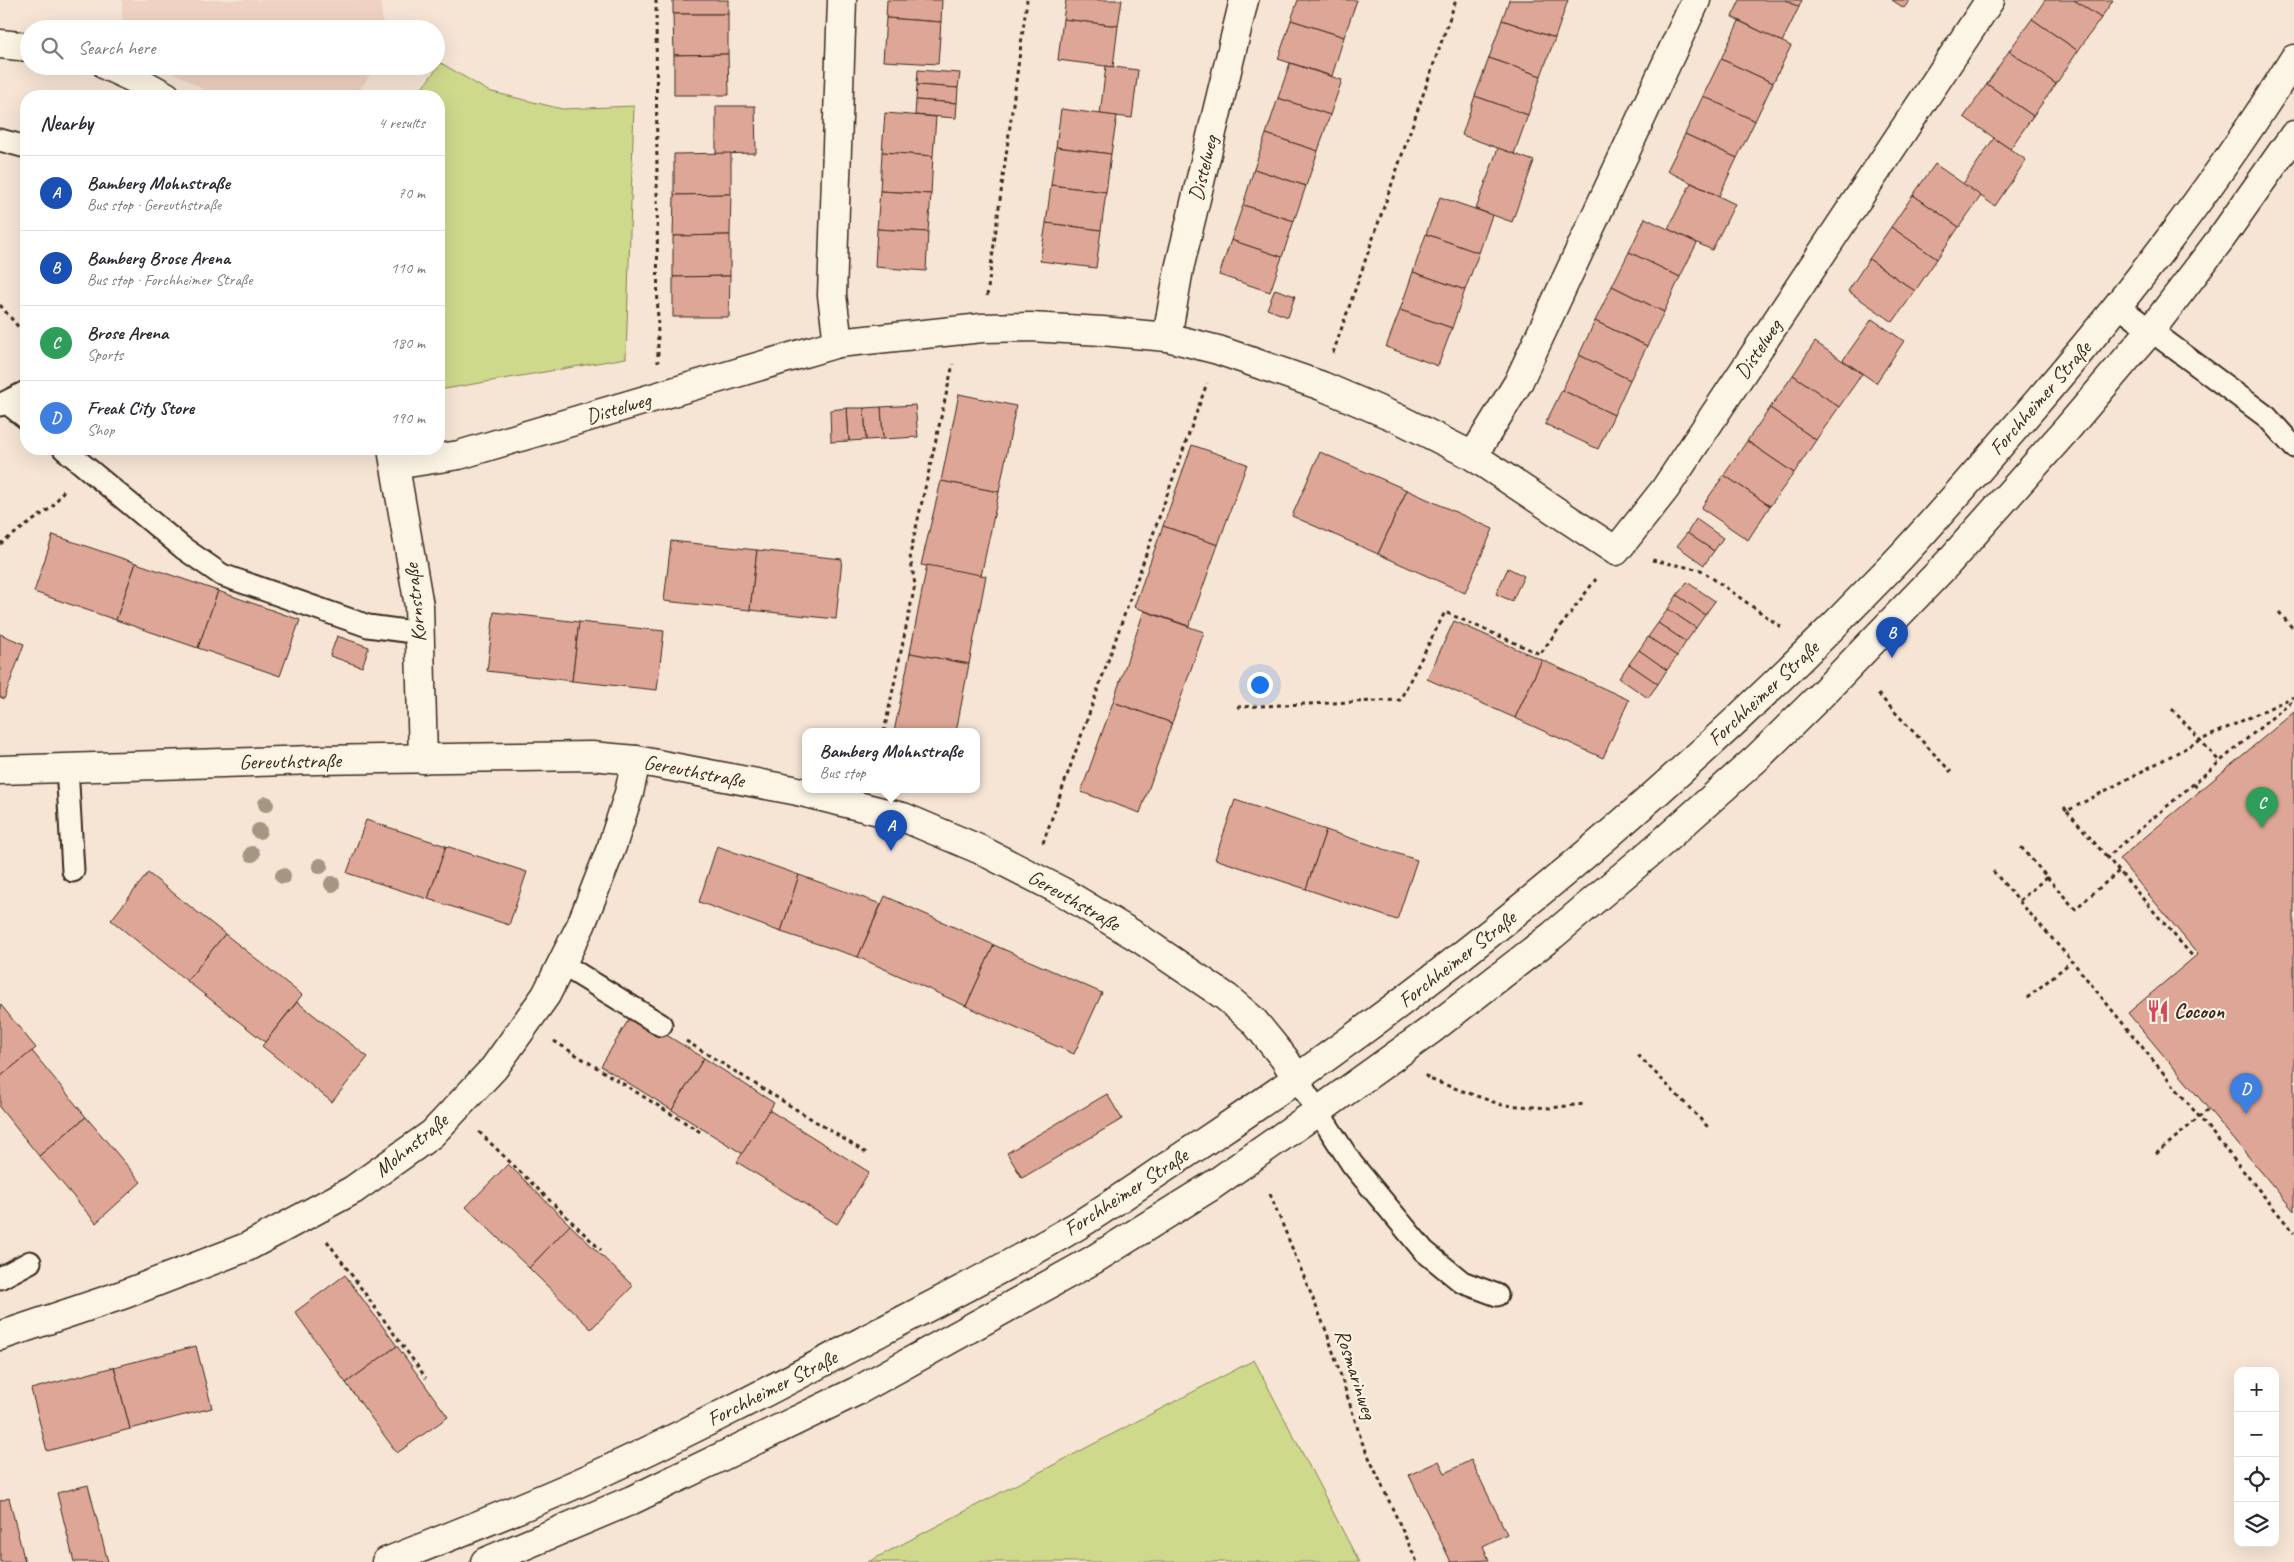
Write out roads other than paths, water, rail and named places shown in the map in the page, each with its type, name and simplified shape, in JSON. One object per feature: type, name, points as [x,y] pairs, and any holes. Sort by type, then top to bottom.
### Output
[{"type":"street","points":[[838,343],[832,295],[842,0]]},
{"type":"street","name":"Distelweg","points":[[1167,337],[1179,269],[1244,0]]},
{"type":"street","points":[[1473,456],[1518,383],[1696,0]]},
{"type":"street","name":"Distelweg","points":[[394,457],[459,455],[838,343],[972,330],[1030,327],[1167,337],[1218,350],[1322,386],[1397,418],[1473,456],[1616,552],[1665,490],[1990,0]]},
{"type":"street","points":[[0,44],[20,46]]},
{"type":"street","name":"Forchheimer Straße","points":[[386,1562],[604,1472],[955,1294],[1078,1225],[1298,1079],[1522,908],[1627,819],[1754,702],[1810,650],[1898,560],[2039,401],[2118,306],[2187,216],[2272,95],[2294,60]]},
{"type":"street","points":[[125,75],[154,90]]},
{"type":"street","name":"Forchheimer Straße","points":[[485,1562],[632,1500],[857,1391],[1092,1260],[1210,1187],[1317,1112],[1401,1052],[1553,935],[1657,847],[1756,758],[1820,696],[1947,564],[2151,330],[2222,237],[2294,136]]},
{"type":"street","name":"Kornstraße","points":[[394,457],[420,606],[423,759]]},
{"type":"street","name":"Gereuthstraße","points":[[0,770],[315,760],[591,756],[636,760],[802,792]]},
{"type":"street","name":"Mohnstraße","points":[[0,1336],[124,1294],[247,1246],[361,1185],[432,1134],[494,1068],[546,994],[582,925],[612,846],[629,794],[636,760]]},
{"type":"street","name":"Gereuthstraße","points":[[805,793],[902,817],[1032,874],[1140,938],[1226,997],[1253,1020],[1284,1058],[1298,1079]]},
{"type":"lane","points":[[0,140],[20,145]]},
{"type":"lane","points":[[2118,306],[2267,417],[2294,447]]},
{"type":"lane","points":[[20,395],[4,404],[20,414]]},
{"type":"lane","points":[[72,455],[183,548],[222,575],[368,626],[420,633]]},
{"type":"lane","points":[[67,767],[73,871]]},
{"type":"lane","points":[[562,964],[661,1025]]},
{"type":"lane","points":[[1298,1079],[1317,1112],[1370,1188],[1424,1251],[1462,1282],[1497,1295]]},
{"type":"lane","points":[[0,1278],[30,1262]]},
{"type":"place","name":"Bamberg Brose Arena","points":[[1892,658]]},
{"type":"place","name":"Brose Arena","points":[[2262,828]]},
{"type":"place","name":"Bamberg Mohnstraße","points":[[891,851]]},
{"type":"place","name":"Cocoon","points":[[2158,1011]]},
{"type":"place","name":"Freak City Store","points":[[2246,1114]]}]
